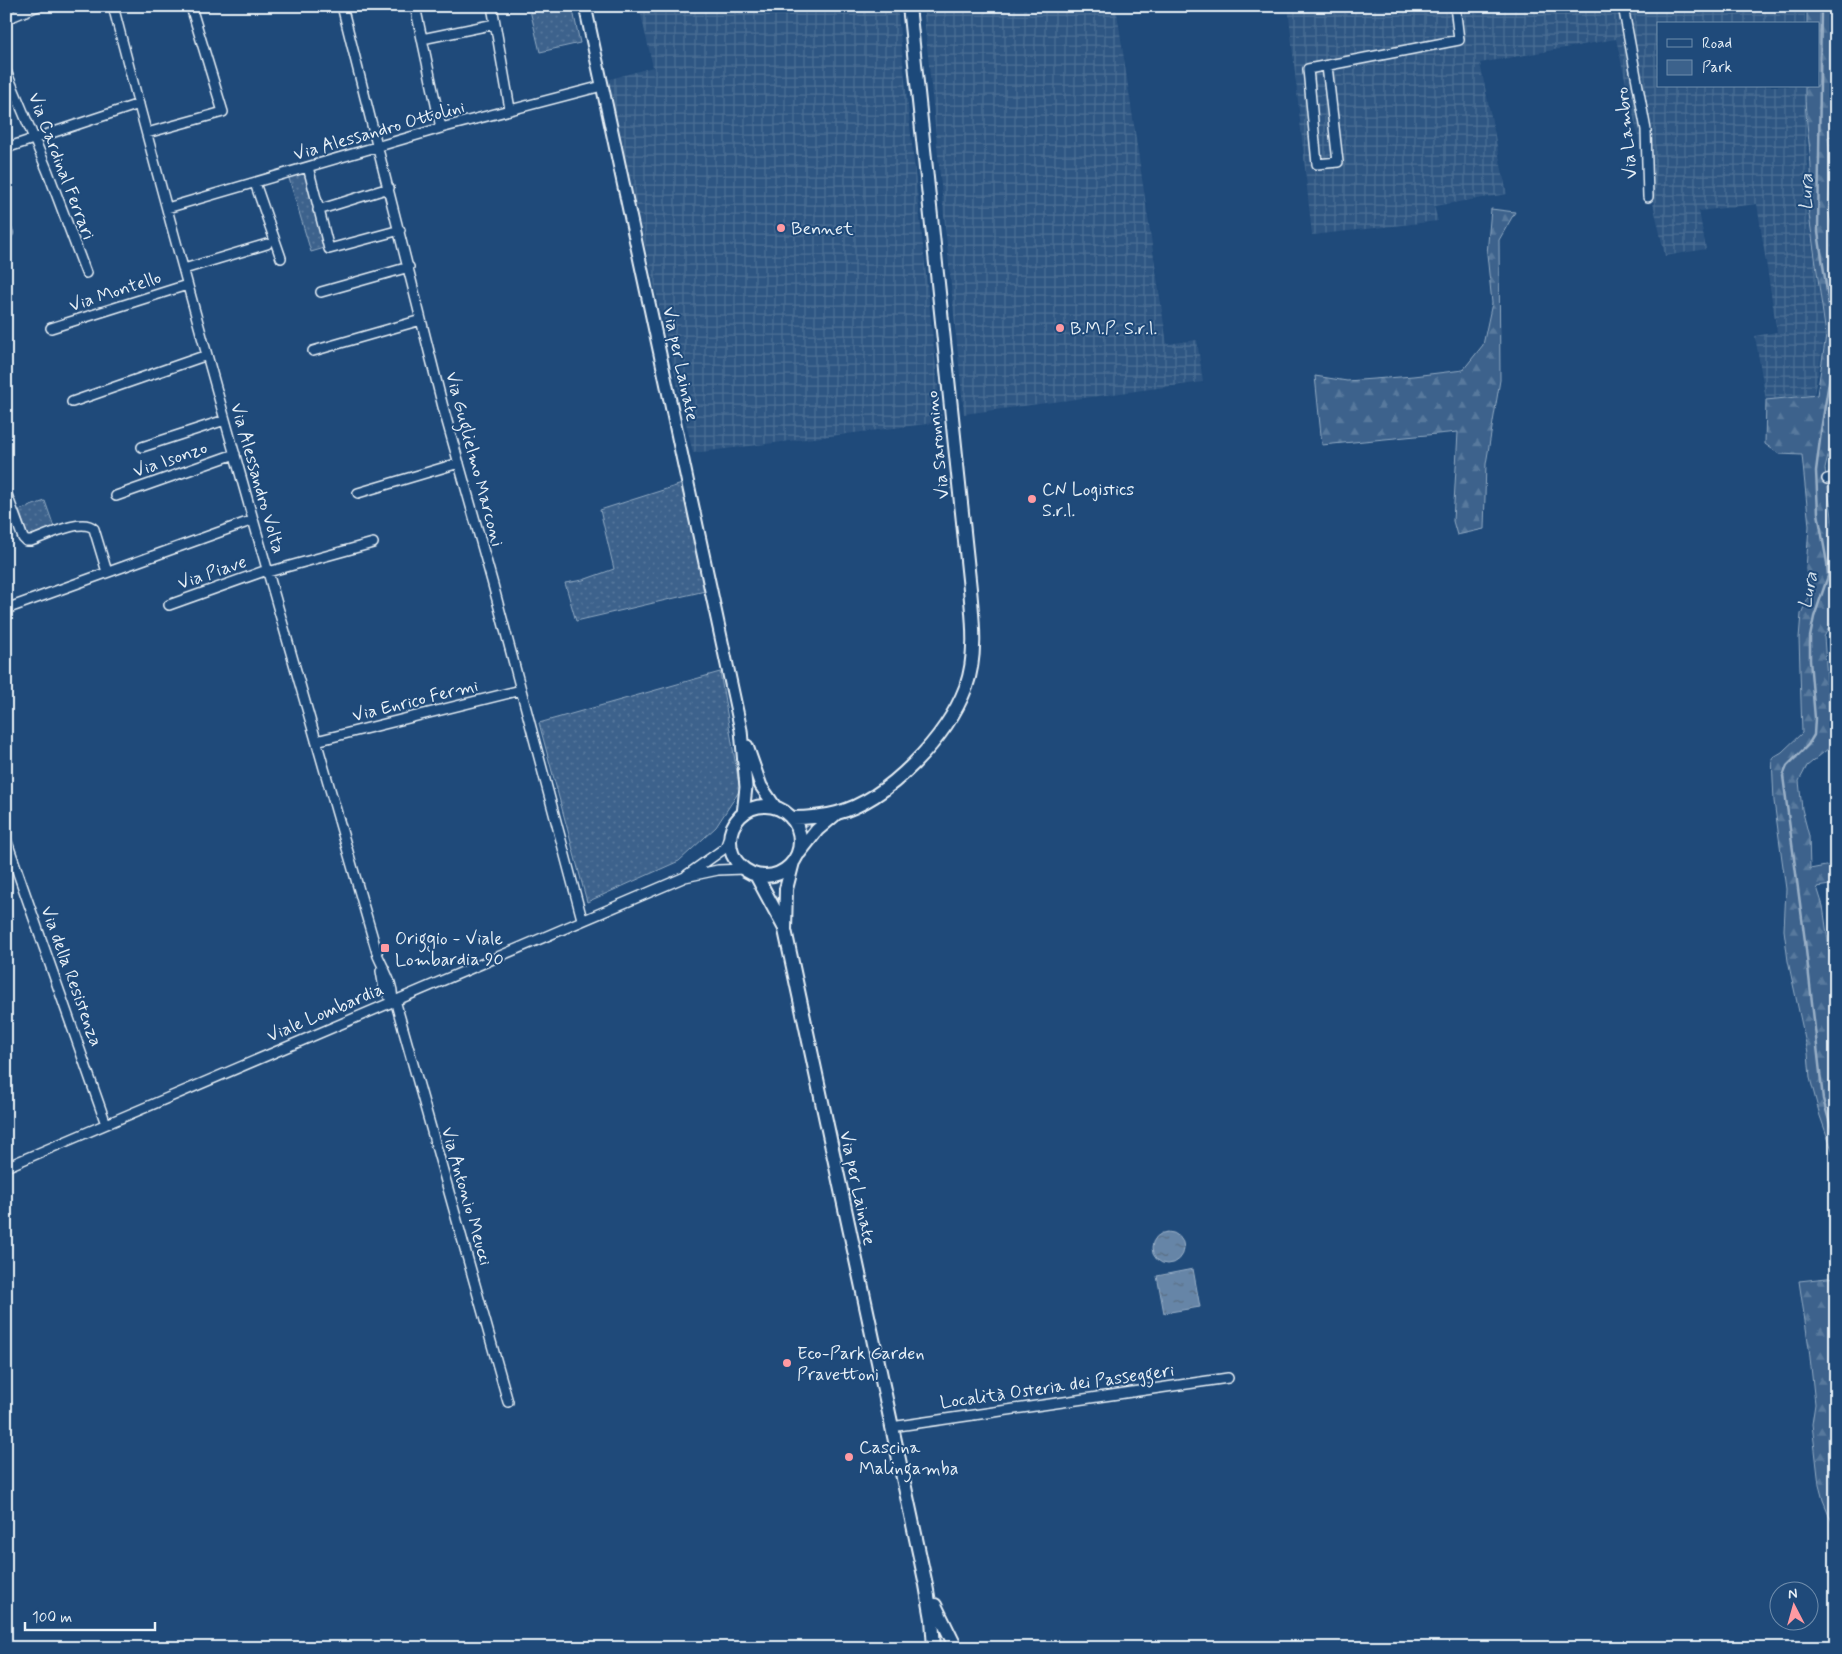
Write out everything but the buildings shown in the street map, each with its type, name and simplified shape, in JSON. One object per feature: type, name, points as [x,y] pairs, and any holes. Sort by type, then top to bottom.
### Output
[{"type":"main road","name":"Via Saronnino","points":[[791,818],[809,818],[837,813],[861,803],[883,790],[908,770],[934,742],[952,715],[966,686],[974,640],[908,9]]},
{"type":"main road","points":[[759,807],[776,808],[791,818],[797,826],[800,835],[800,845],[795,859],[786,870],[766,876],[756,875],[743,869],[736,861],[731,851],[732,829],[736,821],[743,814],[759,807]]},
{"type":"main road","name":"Via Saronnino","points":[[795,859],[817,830],[837,813]]},
{"type":"main road","name":"Via per Lainate","points":[[795,859],[786,890],[785,930],[926,1584]]},
{"type":"main road","name":"Via per Lainate","points":[[756,875],[785,930]]},
{"type":"main road","points":[[926,1584],[933,1626],[934,1648]]},
{"type":"main road","points":[[926,1584],[944,1627],[956,1648]]},
{"type":"street","points":[[6,19],[38,6]]},
{"type":"street","name":"Via Alessandro Volta","points":[[114,6],[187,285],[378,956],[384,989],[393,1001]]},
{"type":"street","name":"Via Guglielmo Marconi","points":[[342,6],[400,230],[421,320],[582,919]]},
{"type":"street","points":[[415,6],[441,128]]},
{"type":"street","points":[[492,6],[510,109]]},
{"type":"street","name":"Via per Lainate","points":[[585,6],[742,730],[761,786],[776,808]]},
{"type":"street","points":[[1326,66],[1338,162],[1318,164],[1308,69],[1460,40],[1455,6]]},
{"type":"street","name":"Via Lambro","points":[[1623,6],[1646,130],[1648,197]]},
{"type":"street","points":[[147,134],[223,112],[192,7]]},
{"type":"street","points":[[422,39],[495,24]]},
{"type":"street","name":"Via Cardinal Ferrari","points":[[6,71],[35,137],[86,273]]},
{"type":"street","name":"Via Alessandro Ottolini","points":[[167,208],[254,184],[378,145],[602,86]]},
{"type":"street","points":[[6,148],[139,104]]},
{"type":"street","points":[[308,167],[329,249],[400,230]]},
{"type":"street","points":[[254,184],[281,258]]},
{"type":"street","points":[[318,210],[389,188]]},
{"type":"street","points":[[6,229],[8,233],[6,234]]},
{"type":"street","points":[[184,269],[267,244]]},
{"type":"street","points":[[321,292],[409,267]]},
{"type":"street","name":"Via Montello","points":[[51,328],[187,285]]},
{"type":"street","points":[[313,351],[421,320]]},
{"type":"street","points":[[72,402],[207,355]]},
{"type":"street","points":[[142,448],[225,420]]},
{"type":"street","name":"Via Isonzo","points":[[116,496],[235,454]]},
{"type":"street","points":[[358,493],[459,463]]},
{"type":"street","points":[[6,492],[10,513],[26,541],[31,541],[75,525],[90,526],[94,529],[106,572]]},
{"type":"street","points":[[6,609],[253,520]]},
{"type":"street","name":"Via Piave","points":[[168,605],[268,571],[373,543]]},
{"type":"street","name":"Via Enrico Fermi","points":[[316,742],[521,690]]},
{"type":"street","name":"Via per Lainate","points":[[742,730],[746,787],[743,814]]},
{"type":"street","name":"Viale Lombardia","points":[[6,1167],[685,876],[725,848],[732,829]]},
{"type":"street","name":"Via della Resistenza","points":[[6,839],[106,1124]]},
{"type":"street","name":"Viale Lombardia","points":[[685,876],[718,870],[743,869]]},
{"type":"street","name":"Via Antonio Meucci","points":[[393,1001],[508,1402]]},
{"type":"street","name":"Località Osteria dei Passeggeri","points":[[891,1427],[1228,1378]]},
{"type":"shaded area","name":"Bennet","points":[[639,6],[897,6],[942,422],[693,453],[607,80],[653,67]]},
{"type":"shaded area","points":[[923,6],[1116,6],[1167,344],[1197,340],[1203,382],[964,414]]},
{"type":"shaded area","points":[[1288,6],[1805,6],[1805,22],[1657,22],[1657,88],[1804,88],[1810,195],[1807,207],[1825,335],[1814,394],[1766,400],[1755,336],[1777,332],[1757,204],[1699,211],[1706,249],[1665,256],[1616,39],[1480,63],[1507,194],[1434,206],[1438,221],[1312,235]]},
{"type":"shaded area","points":[[1831,57],[1836,57],[1836,236],[1830,209],[1832,170],[1829,138],[1832,137]]},
{"type":"shaded area","points":[[1836,430],[1836,533],[1827,470]]},
{"type":"green space","points":[[529,6],[572,6],[580,43],[540,52]]},
{"type":"green space","points":[[1807,6],[1836,6],[1830,19],[1829,59],[1832,136],[1828,137],[1831,170],[1828,209],[1836,249],[1836,421],[1825,469],[1836,543],[1836,614],[1824,637],[1828,692],[1829,748],[1807,766],[1799,781],[1802,809],[1809,836],[1810,869],[1836,864],[1836,884],[1817,887],[1823,906],[1836,997],[1836,1161],[1820,1116],[1810,1078],[1808,1053],[1788,961],[1784,930],[1786,889],[1774,801],[1772,758],[1782,752],[1802,733],[1799,638],[1801,614],[1809,595],[1806,569],[1809,526],[1802,455],[1779,454],[1765,444],[1766,400],[1817,395],[1826,335],[1808,208],[1811,163],[1805,101],[1805,88],[1820,88],[1820,22],[1807,22]]},
{"type":"green space","points":[[305,170],[328,247],[311,252],[288,175]]},
{"type":"green space","points":[[1491,209],[1515,212],[1499,240],[1500,380],[1486,464],[1484,529],[1457,535],[1453,521],[1458,432],[1322,445],[1315,376],[1347,381],[1463,370],[1483,345],[1492,303],[1487,254]]},
{"type":"green space","points":[[682,484],[705,591],[576,621],[565,583],[583,580],[614,569],[600,510]]},
{"type":"green space","points":[[45,501],[54,527],[28,536],[19,510]]},
{"type":"green space","points":[[720,672],[740,790],[716,827],[679,861],[587,902],[539,723]]},
{"type":"green space","points":[[1836,1277],[1836,1532],[1819,1485],[1812,1424],[1815,1404],[1799,1281]]},
{"type":"water","points":[[1168,1232],[1174,1233],[1179,1237],[1183,1242],[1183,1254],[1179,1259],[1174,1263],[1168,1264],[1162,1263],[1157,1259],[1153,1254],[1152,1248],[1153,1242],[1157,1237],[1162,1233]]},
{"type":"water","points":[[1193,1269],[1200,1307],[1164,1313],[1157,1276]]},
{"type":"waterway","name":"Lura","points":[[1820,81],[1821,6]]},
{"type":"waterway","name":"Lura","points":[[1820,88],[1818,232],[1833,331],[1833,358],[1816,471],[1818,513],[1828,576],[1814,617],[1810,637],[1815,718],[1814,735],[1808,745],[1787,766],[1783,776],[1805,941],[1823,1099],[1832,1131],[1836,1137]]},
{"type":"waterway","name":"Lura","points":[[1836,1393],[1829,1430],[1829,1454],[1836,1491]]},
{"type":"place","name":"Bennet","points":[[781,228]]},
{"type":"place","name":"B.M.P. S.r.l.","points":[[1060,328]]},
{"type":"place","name":"CN Logistics S.r.l.","points":[[1032,499]]},
{"type":"place","name":"Origgio - Viale Lombardia 90","points":[[385,948]]},
{"type":"place","name":"Eco-Park Garden Pravettoni","points":[[787,1363]]},
{"type":"place","name":"Cascina Malingamba","points":[[849,1457]]}]
